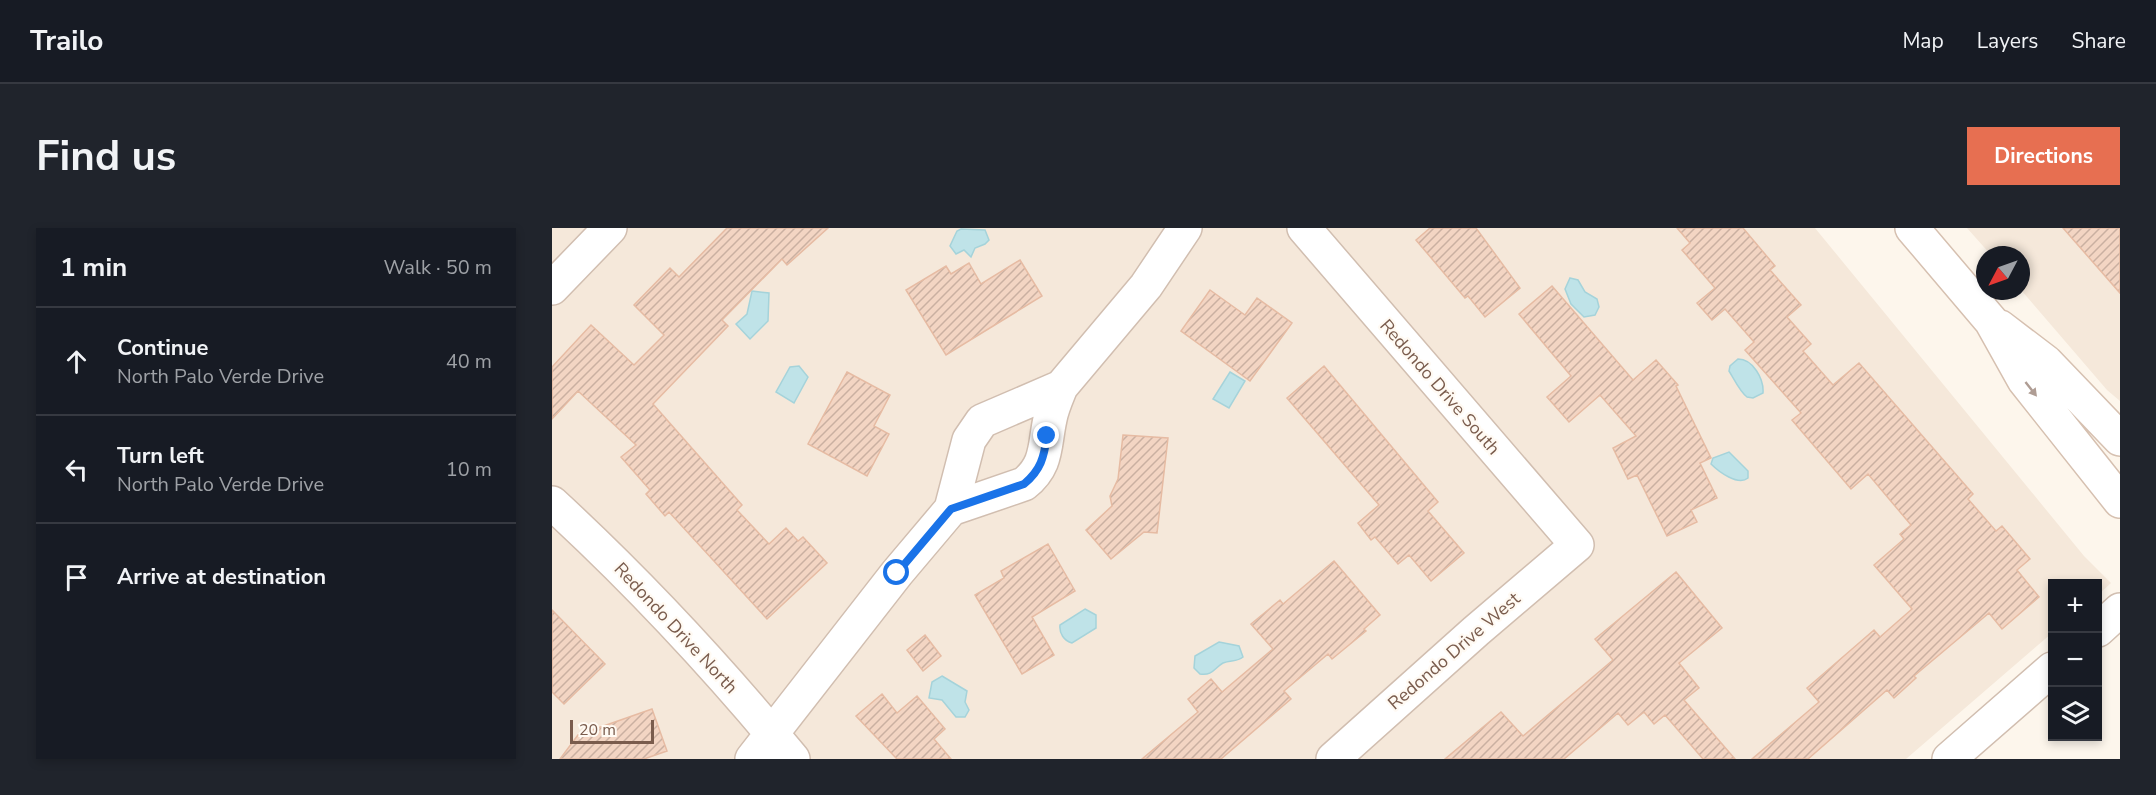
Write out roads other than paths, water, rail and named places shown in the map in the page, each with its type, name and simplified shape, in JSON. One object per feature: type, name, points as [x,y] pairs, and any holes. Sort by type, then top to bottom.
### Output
[{"type":"street","points":[[552,288],[610,228]]},
{"type":"street","points":[[951,509],[1024,484],[1034,476],[1041,466],[1050,417],[1061,387],[1146,286],[1185,228]]},
{"type":"street","name":"Redondo Drive South","points":[[1304,228],[1577,545]]},
{"type":"street","points":[[1912,228],[1991,321],[2024,380],[2120,501]]},
{"type":"street","points":[[1991,321],[2046,362],[2120,439]]},
{"type":"street","points":[[752,759],[771,732],[951,509],[969,440],[982,421],[1061,387]]},
{"type":"street","name":"Redondo Drive North","points":[[552,503],[663,610],[792,759]]},
{"type":"street","name":"Redondo Drive West","points":[[1333,759],[1476,631],[1577,545]]},
{"type":"street","points":[[2102,626],[2120,610]]},
{"type":"street","points":[[1948,759],[2048,672]]},
{"type":"water","points":[[961,229],[985,230],[989,240],[975,248],[971,257],[964,250],[956,254],[950,246],[957,231]]},
{"type":"water","points":[[1570,278],[1578,280],[1585,292],[1597,299],[1599,307],[1595,315],[1584,317],[1571,304],[1565,289]]},
{"type":"water","points":[[752,291],[769,293],[768,321],[750,339],[736,324],[747,314]]},
{"type":"water","points":[[1738,359],[1753,366],[1762,382],[1763,393],[1753,398],[1747,397],[1742,392],[1729,371],[1730,366]]},
{"type":"water","points":[[799,366],[808,377],[794,403],[776,392],[790,367]]},
{"type":"water","points":[[1230,372],[1245,381],[1229,408],[1213,399]]},
{"type":"water","points":[[1729,452],[1748,471],[1748,478],[1734,479],[1711,464],[1713,458]]},
{"type":"water","points":[[1085,609],[1096,615],[1096,628],[1072,643],[1069,642],[1060,631],[1060,625]]},
{"type":"water","points":[[1219,642],[1239,646],[1243,657],[1223,663],[1208,674],[1200,674],[1194,668],[1195,656]]},
{"type":"water","points":[[942,676],[967,691],[965,702],[969,710],[965,717],[956,717],[942,700],[929,698],[932,682]]}]
